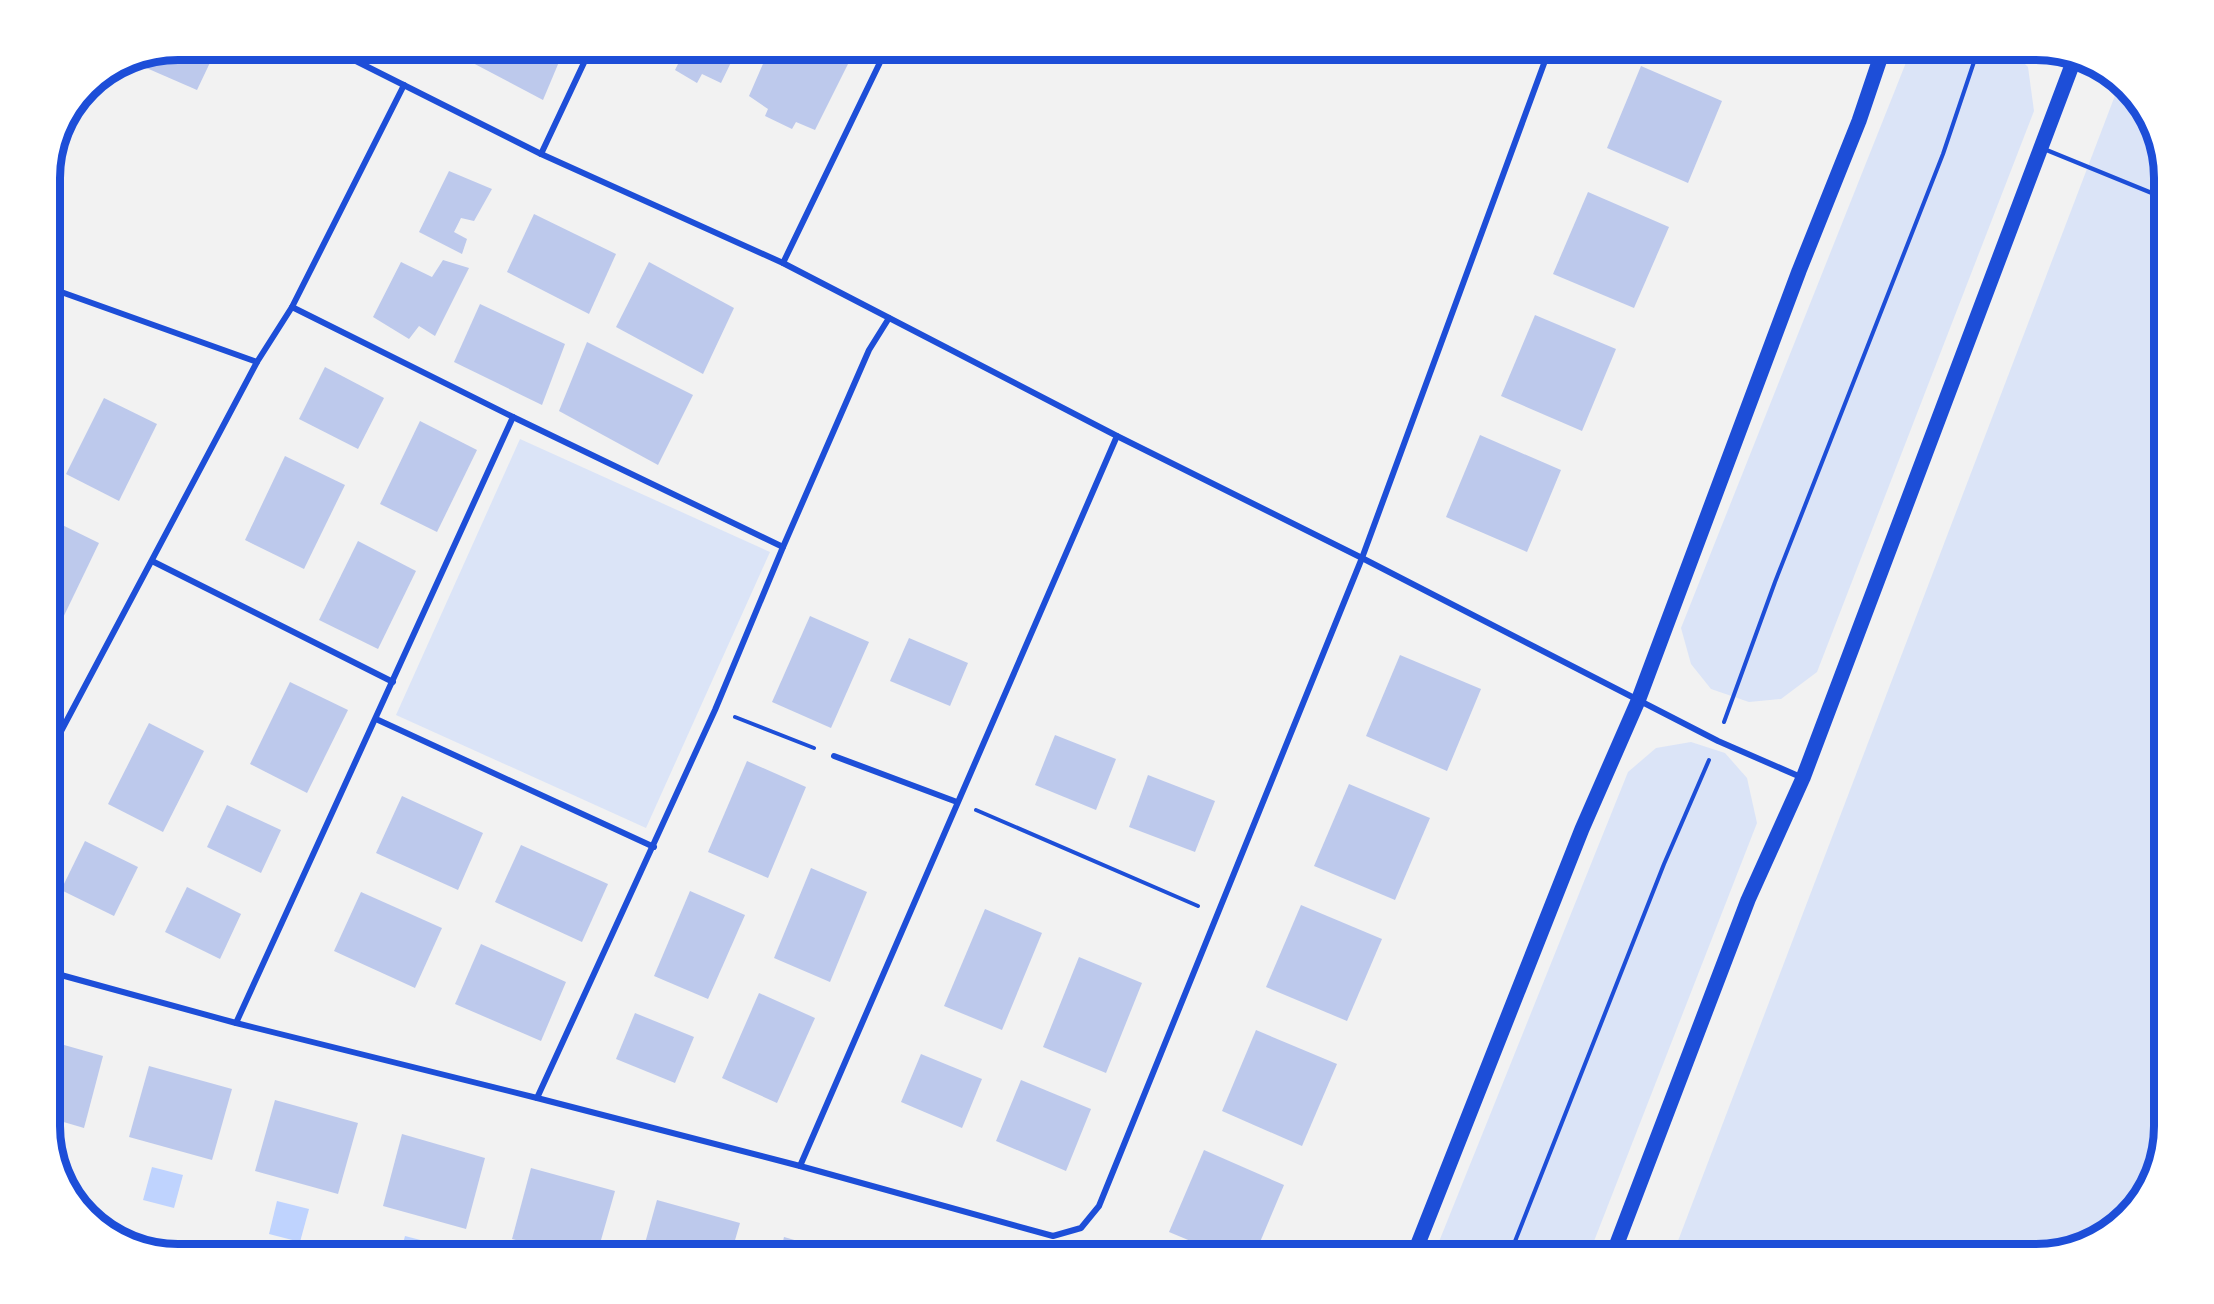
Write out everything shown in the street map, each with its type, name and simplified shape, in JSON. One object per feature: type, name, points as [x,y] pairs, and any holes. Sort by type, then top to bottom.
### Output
[{"type":"main road","points":[[1418,1244],[1582,829],[1638,701],[1770,349],[1859,121],[1880,60]]},
{"type":"main road","points":[[1617,1244],[1748,900],[1803,778],[2072,66]]},
{"type":"street","points":[[354,60],[541,154],[783,263],[1638,701],[1718,741],[1803,778]]},
{"type":"street","points":[[541,154],[585,60]]},
{"type":"street","points":[[783,263],[881,60]]},
{"type":"street","points":[[60,975],[236,1023],[800,1166],[1053,1236],[1081,1228],[1099,1206],[1362,558],[1545,60]]},
{"type":"street","points":[[60,733],[257,362],[292,307],[404,85]]},
{"type":"street","points":[[60,292],[257,362]]},
{"type":"street","points":[[292,307],[783,547]]},
{"type":"street","points":[[537,1098],[715,710],[869,350],[889,318]]},
{"type":"street","points":[[236,1023],[513,417]]},
{"type":"street","points":[[800,1166],[1117,436]]},
{"type":"street","points":[[152,561],[393,682]]},
{"type":"street","points":[[376,719],[654,846]]},
{"type":"street","points":[[834,756],[957,802]]},
{"type":"lane","points":[[2042,148],[2154,194]]},
{"type":"path","points":[[1514,1244],[1664,864],[1718,741],[1779,571],[1943,154],[1975,60]]},
{"type":"path","points":[[715,710],[834,756]]},
{"type":"path","points":[[957,802],[1218,915]]},
{"type":"shaded area","points":[[1907,60],[2021,60],[2028,67],[2034,111],[1817,672],[1781,699],[1749,702],[1711,689],[1691,664],[1681,628]]},
{"type":"shaded area","points":[[2116,92],[2130,106],[2145,133],[2154,171],[2154,1126],[2150,1156],[2145,1171],[2130,1198],[2108,1220],[2081,1235],[2051,1243],[1677,1244]]},
{"type":"shaded area","points":[[520,439],[770,552],[646,828],[396,715]]},
{"type":"shaded area","points":[[1691,742],[1725,753],[1747,778],[1757,823],[1593,1244],[1438,1244],[1628,772],[1656,748]]},
{"type":"water","points":[[152,1167],[183,1175],[174,1208],[143,1200]]},
{"type":"water","points":[[277,1201],[309,1209],[300,1242],[269,1234]]},
{"type":"water","points":[[405,1236],[436,1244],[403,1244]]},
{"type":"building","points":[[211,60],[197,90],[141,66],[163,61]]},
{"type":"building","points":[[467,60],[560,60],[543,100]]},
{"type":"building","points":[[670,60],[732,60],[721,83],[702,74],[697,83],[675,70],[678,64]]},
{"type":"building","points":[[765,60],[850,60],[815,130],[796,122],[792,129],[765,116],[768,109],[749,96]]},
{"type":"building","points":[[1641,66],[1722,101],[1688,183],[1607,148]]},
{"type":"building","points":[[449,171],[492,189],[474,221],[461,218],[454,232],[467,239],[462,254],[419,232]]},
{"type":"building","points":[[1588,192],[1669,227],[1634,308],[1553,274]]},
{"type":"building","points":[[534,214],[616,254],[589,314],[507,272]]},
{"type":"building","points":[[443,260],[469,268],[435,336],[419,326],[409,339],[373,317],[401,262],[432,277]]},
{"type":"building","points":[[649,262],[734,308],[703,374],[616,327]]},
{"type":"building","points":[[480,304],[565,344],[542,405],[454,362]]},
{"type":"building","points":[[1535,315],[1616,349],[1582,431],[1501,396]]},
{"type":"building","points":[[587,342],[693,395],[658,465],[559,411]]},
{"type":"building","points":[[325,367],[384,398],[358,449],[299,419]]},
{"type":"building","points":[[104,398],[157,424],[119,501],[66,474]]},
{"type":"building","points":[[420,421],[477,450],[437,532],[380,504]]},
{"type":"building","points":[[1480,435],[1561,470],[1527,552],[1446,517]]},
{"type":"building","points":[[285,456],[345,485],[304,569],[245,540]]},
{"type":"building","points":[[60,524],[99,543],[60,624]]},
{"type":"building","points":[[358,541],[416,571],[378,649],[319,620]]},
{"type":"building","points":[[810,616],[869,642],[831,728],[772,702]]},
{"type":"building","points":[[909,638],[968,663],[950,706],[890,681]]},
{"type":"building","points":[[1400,655],[1481,689],[1447,771],[1366,736]]},
{"type":"building","points":[[290,682],[348,710],[307,793],[250,764]]},
{"type":"building","points":[[149,723],[204,751],[163,832],[108,804]]},
{"type":"building","points":[[1055,735],[1116,759],[1096,810],[1035,785]]},
{"type":"building","points":[[747,761],[806,787],[768,878],[708,852]]},
{"type":"building","points":[[1148,775],[1215,801],[1195,852],[1129,827]]},
{"type":"building","points":[[1349,784],[1430,818],[1395,900],[1314,866]]},
{"type":"building","points":[[402,796],[483,833],[458,890],[376,853]]},
{"type":"building","points":[[227,805],[281,830],[261,873],[207,847]]},
{"type":"building","points":[[85,841],[138,867],[114,916],[61,890]]},
{"type":"building","points":[[521,845],[608,884],[582,942],[495,902]]},
{"type":"building","points":[[811,868],[867,892],[830,982],[774,958]]},
{"type":"building","points":[[187,887],[241,914],[220,959],[165,932]]},
{"type":"building","points":[[690,891],[745,915],[708,999],[654,976]]},
{"type":"building","points":[[361,892],[442,928],[415,988],[334,951]]},
{"type":"building","points":[[1301,905],[1382,939],[1347,1021],[1266,987]]},
{"type":"building","points":[[985,909],[1042,933],[1002,1030],[944,1006]]},
{"type":"building","points":[[481,944],[566,982],[541,1041],[455,1004]]},
{"type":"building","points":[[1079,957],[1142,983],[1106,1073],[1043,1047]]},
{"type":"building","points":[[759,993],[815,1018],[777,1103],[722,1078]]},
{"type":"building","points":[[635,1013],[694,1037],[675,1083],[616,1059]]},
{"type":"building","points":[[1256,1030],[1337,1064],[1302,1146],[1222,1111]]},
{"type":"building","points":[[60,1044],[103,1056],[84,1128],[60,1121]]},
{"type":"building","points":[[921,1054],[982,1079],[962,1128],[901,1102]]},
{"type":"building","points":[[149,1066],[232,1089],[212,1160],[129,1137]]},
{"type":"building","points":[[1021,1080],[1091,1109],[1066,1171],[996,1141]]},
{"type":"building","points":[[275,1100],[358,1123],[338,1194],[255,1171]]},
{"type":"building","points":[[402,1134],[485,1158],[466,1229],[383,1206]]},
{"type":"building","points":[[1204,1150],[1284,1185],[1259,1244],[1198,1244],[1169,1232]]},
{"type":"building","points":[[531,1168],[615,1191],[600,1244],[530,1244],[512,1239]]},
{"type":"building","points":[[657,1200],[740,1223],[734,1244],[645,1244]]},
{"type":"building","points":[[784,1237],[808,1244],[782,1244]]}]
